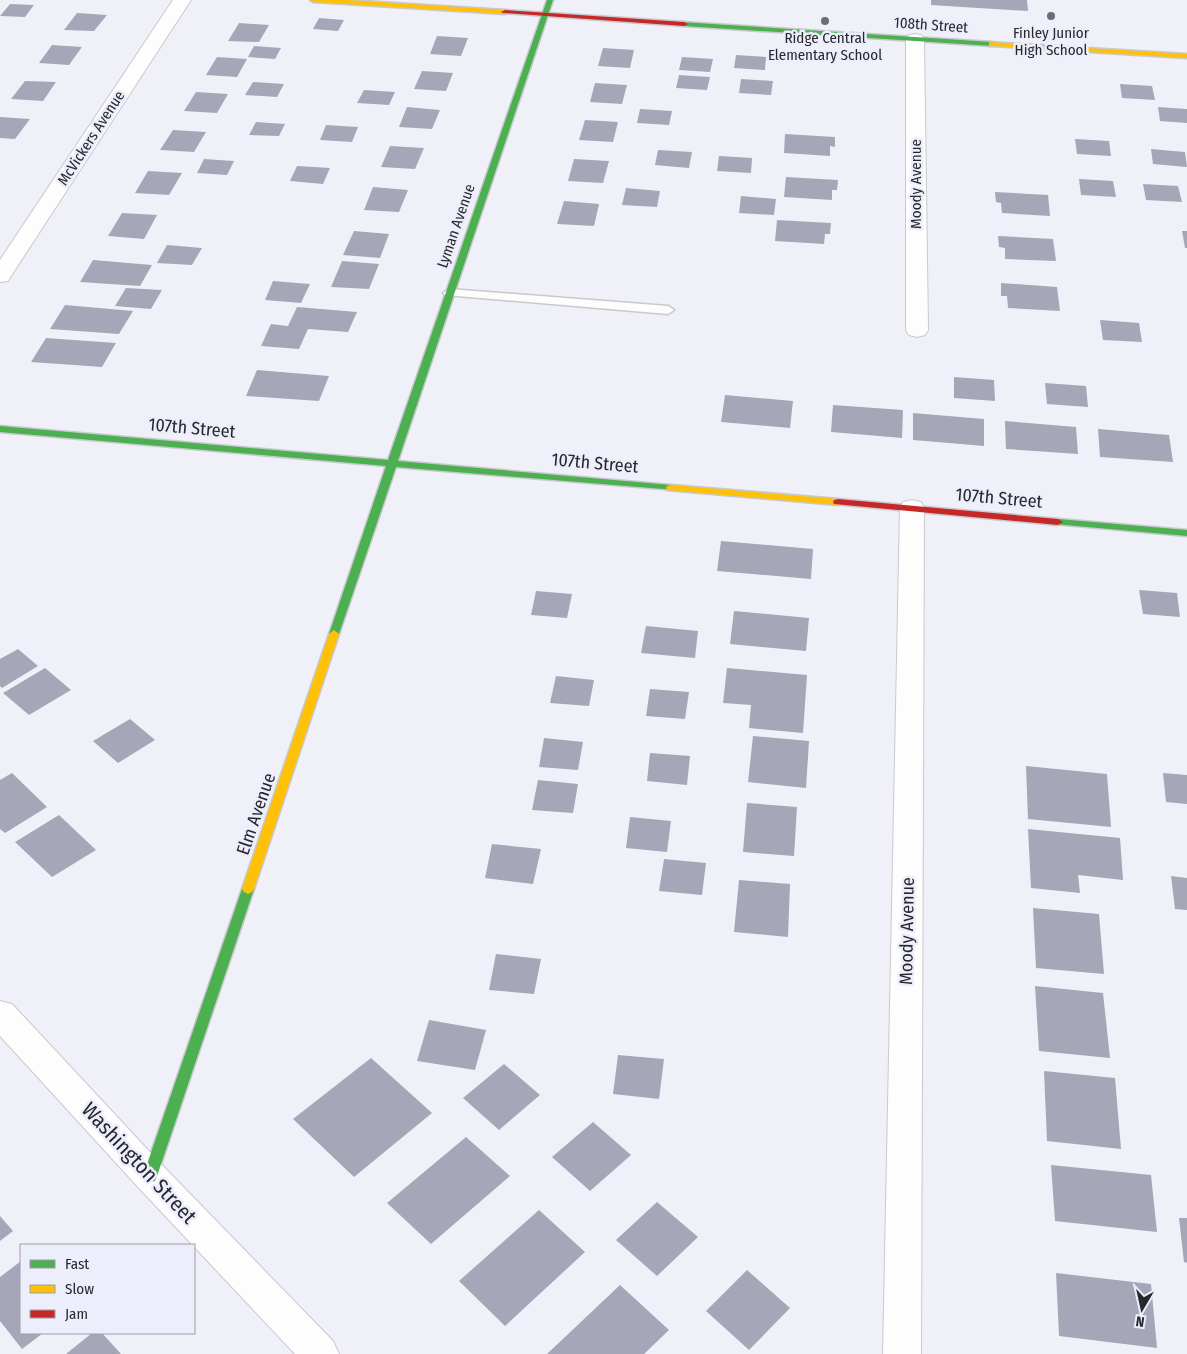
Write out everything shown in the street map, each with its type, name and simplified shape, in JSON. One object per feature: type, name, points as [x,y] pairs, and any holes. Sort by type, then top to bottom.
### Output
[{"type":"street","name":"McVickers Avenue","points":[[0,276],[182,0]]},
{"type":"street","name":"108th Street","points":[[313,0],[1187,56]]},
{"type":"street","name":"Lyman Avenue","points":[[394,462],[449,293],[550,0]]},
{"type":"street","name":"Moody Avenue","points":[[915,39],[918,330]]},
{"type":"street","name":"107th Street","points":[[0,429],[394,462],[1187,533]]},
{"type":"street","name":"Elm Avenue","points":[[150,1176],[394,462]]},
{"type":"street","name":"Moody Avenue","points":[[902,1354],[912,508]]},
{"type":"street","name":"Washington Street","points":[[0,1014],[150,1176],[320,1354]]},
{"type":"lane","points":[[449,293],[668,310]]},
{"type":"building","points":[[931,0],[1027,0],[1028,11],[931,5]]},
{"type":"building","points":[[10,4],[34,5],[25,17],[0,16]]},
{"type":"building","points":[[77,13],[107,15],[94,31],[64,30]]},
{"type":"building","points":[[319,18],[344,20],[338,31],[313,29]]},
{"type":"building","points":[[239,23],[269,25],[259,42],[228,41]]},
{"type":"building","points":[[437,36],[468,38],[461,56],[430,54]]},
{"type":"building","points":[[52,45],[82,47],[69,65],[39,63]]},
{"type":"building","points":[[254,46],[281,48],[275,59],[248,57]]},
{"type":"building","points":[[603,48],[634,50],[630,68],[598,66]]},
{"type":"building","points":[[736,55],[766,57],[765,70],[734,68]]},
{"type":"building","points":[[217,57],[247,59],[237,77],[206,75]]},
{"type":"building","points":[[682,57],[713,59],[710,72],[679,70]]},
{"type":"building","points":[[422,71],[453,73],[446,91],[414,89]]},
{"type":"building","points":[[679,75],[710,77],[707,90],[676,88]]},
{"type":"building","points":[[741,79],[773,81],[771,95],[739,93]]},
{"type":"building","points":[[25,81],[56,82],[43,101],[11,99]]},
{"type":"building","points":[[253,82],[284,84],[277,97],[245,95]]},
{"type":"building","points":[[595,83],[627,85],[622,104],[590,102]]},
{"type":"building","points":[[1120,84],[1152,86],[1155,100],[1122,98]]},
{"type":"building","points":[[364,90],[395,92],[389,105],[357,103]]},
{"type":"building","points":[[196,92],[228,94],[217,113],[184,111]]},
{"type":"building","points":[[407,107],[440,110],[432,129],[399,127]]},
{"type":"building","points":[[1158,107],[1187,109],[1187,123],[1160,121]]},
{"type":"building","points":[[640,109],[672,111],[669,125],[637,123]]},
{"type":"building","points":[[0,117],[30,119],[15,139],[0,138]]},
{"type":"building","points":[[585,120],[618,122],[613,142],[579,140]]},
{"type":"building","points":[[256,122],[285,124],[279,136],[249,135]]},
{"type":"building","points":[[326,125],[358,127],[352,142],[320,140]]},
{"type":"building","points":[[173,130],[206,132],[194,152],[160,150]]},
{"type":"building","points":[[785,134],[835,137],[835,147],[830,146],[830,156],[784,153]]},
{"type":"building","points":[[1075,139],[1109,141],[1111,156],[1077,154]]},
{"type":"building","points":[[390,146],[424,148],[415,169],[381,167]]},
{"type":"building","points":[[1151,149],[1185,152],[1187,167],[1153,164]]},
{"type":"building","points":[[658,150],[692,152],[689,168],[655,165]]},
{"type":"building","points":[[719,156],[752,158],[751,173],[717,171]]},
{"type":"building","points":[[204,159],[234,161],[227,175],[197,173]]},
{"type":"building","points":[[574,159],[609,161],[603,183],[568,181]]},
{"type":"building","points":[[297,166],[330,168],[323,184],[290,181]]},
{"type":"building","points":[[148,171],[182,173],[169,195],[135,193]]},
{"type":"building","points":[[786,177],[838,180],[837,190],[832,190],[832,200],[784,197]]},
{"type":"building","points":[[1079,179],[1113,181],[1116,197],[1081,195]]},
{"type":"building","points":[[1143,184],[1178,186],[1182,202],[1146,200]]},
{"type":"building","points":[[373,187],[408,190],[399,212],[364,210]]},
{"type":"building","points":[[626,188],[660,191],[657,207],[622,205]]},
{"type":"building","points":[[995,192],[1048,195],[1050,216],[1002,213],[1001,203],[996,202]]},
{"type":"building","points":[[741,196],[776,199],[774,215],[739,213]]},
{"type":"building","points":[[564,201],[599,204],[594,226],[557,224]]},
{"type":"building","points":[[122,213],[157,215],[144,239],[108,236]]},
{"type":"building","points":[[777,220],[831,223],[830,234],[825,234],[824,244],[775,241]]},
{"type":"building","points":[[354,231],[389,234],[380,258],[343,255]]},
{"type":"building","points":[[1182,231],[1187,231],[1187,248],[1185,248]]},
{"type":"building","points":[[998,236],[1053,239],[1056,261],[1005,259],[1005,248],[999,247]]},
{"type":"building","points":[[167,245],[202,248],[192,265],[157,263]]},
{"type":"building","points":[[93,260],[152,265],[140,286],[80,282]]},
{"type":"building","points":[[342,261],[379,264],[369,289],[331,287]]},
{"type":"building","points":[[273,281],[310,284],[301,303],[265,300]]},
{"type":"building","points":[[1001,283],[1057,287],[1060,311],[1008,308],[1007,296],[1001,296]]},
{"type":"building","points":[[126,288],[162,290],[151,309],[115,306]]},
{"type":"building","points":[[65,305],[133,311],[119,334],[50,329]]},
{"type":"building","points":[[297,307],[357,312],[348,332],[308,329],[299,349],[261,346],[271,324],[288,326]]},
{"type":"building","points":[[1100,320],[1139,323],[1142,342],[1103,340]]},
{"type":"building","points":[[46,338],[116,343],[102,367],[31,362]]},
{"type":"building","points":[[257,370],[329,376],[319,401],[246,396]]},
{"type":"building","points":[[954,377],[994,380],[995,401],[954,398]]},
{"type":"building","points":[[1045,383],[1086,386],[1088,407],[1047,404]]},
{"type":"building","points":[[725,395],[793,401],[790,428],[721,422]]},
{"type":"building","points":[[833,405],[903,410],[902,438],[831,432]]},
{"type":"building","points":[[913,413],[984,419],[984,446],[913,440]]},
{"type":"building","points":[[1005,421],[1076,427],[1078,454],[1006,449]]},
{"type":"building","points":[[1098,429],[1169,435],[1173,462],[1100,457]]},
{"type":"building","points":[[721,541],[813,549],[811,579],[717,571]]},
{"type":"building","points":[[1139,590],[1177,593],[1180,617],[1143,614]]},
{"type":"building","points":[[536,591],[572,594],[567,618],[531,615]]},
{"type":"building","points":[[734,611],[809,618],[806,651],[730,644]]},
{"type":"building","points":[[646,626],[698,631],[695,658],[641,653]]},
{"type":"building","points":[[18,649],[38,666],[2,688],[0,686],[0,659]]},
{"type":"building","points":[[45,668],[71,690],[29,715],[3,693]]},
{"type":"building","points":[[727,668],[807,675],[803,733],[749,728],[751,705],[723,703]]},
{"type":"building","points":[[556,676],[594,680],[589,706],[550,703]]},
{"type":"building","points":[[650,689],[689,692],[685,719],[646,716]]},
{"type":"building","points":[[130,719],[155,740],[118,763],[93,741]]},
{"type":"building","points":[[753,736],[809,741],[806,788],[748,782]]},
{"type":"building","points":[[544,738],[583,742],[578,770],[539,767]]},
{"type":"building","points":[[650,753],[690,756],[687,785],[647,781]]},
{"type":"building","points":[[1026,766],[1107,774],[1111,827],[1028,819]]},
{"type":"building","points":[[12,773],[47,807],[5,833],[0,829],[0,780]]},
{"type":"building","points":[[1163,773],[1187,775],[1187,804],[1166,802]]},
{"type":"building","points":[[538,780],[578,784],[573,813],[532,810]]},
{"type":"building","points":[[747,803],[797,807],[794,856],[743,852]]},
{"type":"building","points":[[59,815],[96,850],[52,877],[15,842]]},
{"type":"building","points":[[630,817],[671,821],[667,852],[626,848]]},
{"type":"building","points":[[1028,829],[1120,838],[1123,880],[1078,875],[1080,893],[1031,888]]},
{"type":"building","points":[[492,844],[541,849],[533,884],[485,878]]},
{"type":"building","points":[[664,859],[706,863],[702,895],[659,891]]},
{"type":"building","points":[[1171,876],[1187,878],[1187,910],[1175,909]]},
{"type":"building","points":[[739,880],[790,884],[788,937],[734,932]]},
{"type":"building","points":[[1033,908],[1099,914],[1104,974],[1036,968]]},
{"type":"building","points":[[496,954],[541,959],[534,994],[489,990]]},
{"type":"building","points":[[1035,986],[1103,993],[1110,1058],[1039,1051]]},
{"type":"building","points":[[429,1020],[486,1030],[475,1070],[417,1061]]},
{"type":"building","points":[[618,1055],[664,1059],[659,1099],[613,1094]]},
{"type":"building","points":[[371,1058],[432,1113],[354,1177],[293,1119]]},
{"type":"building","points":[[504,1064],[540,1095],[499,1130],[463,1098]]},
{"type":"building","points":[[1044,1071],[1115,1078],[1121,1149],[1047,1141]]},
{"type":"building","points":[[593,1122],[631,1155],[590,1191],[552,1157]]},
{"type":"building","points":[[466,1137],[510,1176],[431,1244],[387,1203]]},
{"type":"building","points":[[1051,1165],[1151,1175],[1157,1232],[1055,1221]]},
{"type":"building","points":[[657,1202],[698,1237],[657,1276],[616,1240]]},
{"type":"building","points":[[539,1210],[585,1252],[505,1326],[459,1281]]},
{"type":"building","points":[[0,1216],[13,1231],[0,1241]]},
{"type":"building","points":[[1179,1218],[1187,1218],[1187,1263],[1184,1262]]},
{"type":"building","points":[[20,1262],[20,1334],[42,1334],[22,1349],[0,1321],[0,1277]]},
{"type":"building","points":[[747,1270],[790,1308],[749,1350],[706,1311]]},
{"type":"building","points":[[1056,1273],[1151,1284],[1157,1348],[1059,1336]]},
{"type":"building","points":[[620,1285],[669,1330],[644,1354],[547,1354]]},
{"type":"building","points":[[91,1334],[103,1334],[121,1354],[66,1354]]},
{"type":"traffic: fast","points":[[334,634],[550,0]]},
{"type":"traffic: fast","points":[[684,24],[992,44]]},
{"type":"traffic: fast","points":[[0,429],[671,488]]},
{"type":"traffic: fast","points":[[1058,522],[1187,533]]},
{"type":"traffic: fast","points":[[150,1176],[248,889]]},
{"type":"traffic: slow","points":[[313,0],[505,12]]},
{"type":"traffic: slow","points":[[992,44],[1187,56]]},
{"type":"traffic: slow","points":[[671,488],[838,502]]},
{"type":"traffic: slow","points":[[248,889],[334,634]]},
{"type":"traffic: jam","points":[[505,12],[684,24]]},
{"type":"traffic: jam","points":[[838,502],[1058,522]]},
{"type":"place","name":"Finley Junior High School","points":[[1051,16]]},
{"type":"place","name":"Ridge Central Elementary School","points":[[825,21]]}]
